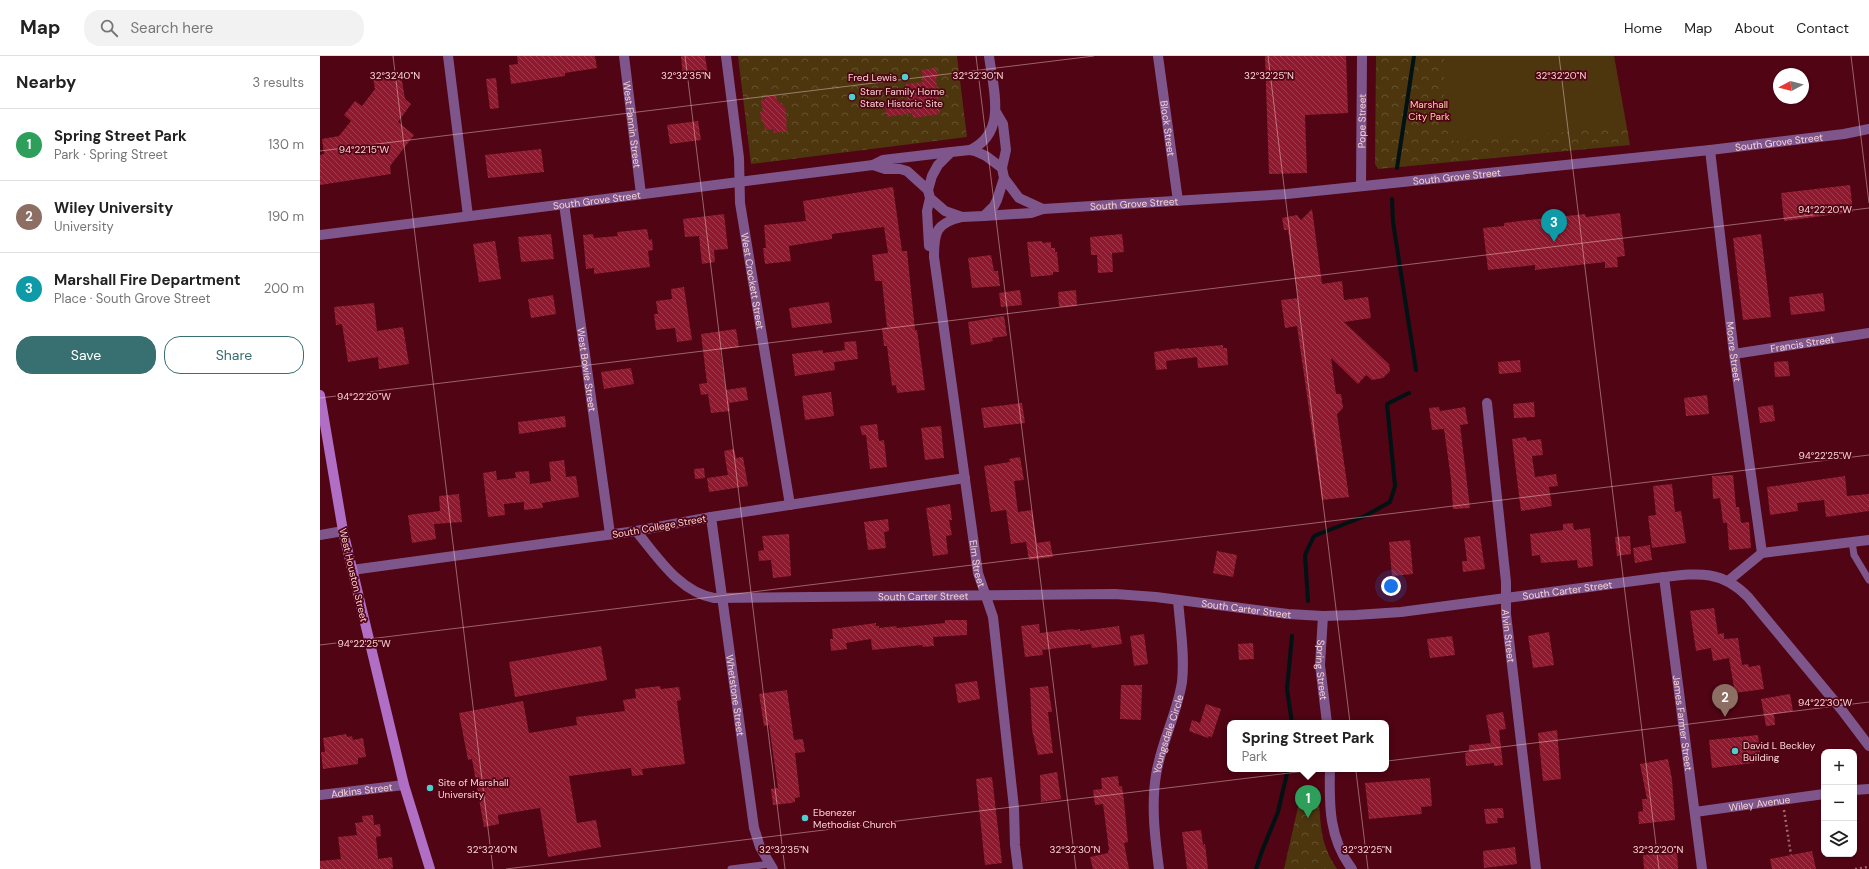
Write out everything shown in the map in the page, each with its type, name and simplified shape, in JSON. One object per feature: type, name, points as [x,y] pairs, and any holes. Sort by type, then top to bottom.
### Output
[{"type":"main road","name":"West Houston Street","points":[[320,395],[343,531],[352,570],[404,785],[430,869]]},
{"type":"street","points":[[448,56],[468,216]]},
{"type":"street","name":"West Fannin Street","points":[[624,56],[641,194]]},
{"type":"street","name":"West Crockett Street","points":[[726,56],[739,158],[740,203],[790,505]]},
{"type":"street","points":[[989,56],[996,112],[1003,124],[1006,150],[1002,168],[1004,178],[997,200],[984,216],[962,217],[945,211],[929,194],[935,170],[951,152],[970,150],[980,144],[989,134],[996,112]]},
{"type":"street","name":"Block Street","points":[[1158,56],[1178,201]]},
{"type":"street","name":"Pope Street","points":[[1361,186],[1362,56]]},
{"type":"street","name":"South Grove Street","points":[[984,216],[1031,213],[1043,209],[1286,194],[1710,150],[1844,134],[1869,129]]},
{"type":"street","points":[[970,150],[986,156],[1002,168]]},
{"type":"street","name":"Moore Street","points":[[1710,150],[1734,354],[1762,553]]},
{"type":"street","name":"South Grove Street","points":[[320,235],[873,165],[883,160],[951,152]]},
{"type":"street","name":"South Grove Street","points":[[873,165],[885,169],[900,169],[907,171],[929,194]]},
{"type":"street","name":"South Grove Street","points":[[1004,178],[1019,198],[1043,209]]},
{"type":"street","name":"Elm Street","points":[[929,194],[927,211],[929,246],[934,257]]},
{"type":"street","name":"West Bowie Street","points":[[564,204],[610,534]]},
{"type":"street","name":"Elm Street","points":[[962,217],[947,221],[939,228],[935,237],[934,257],[978,573],[993,617],[1014,808],[1015,846],[1018,869]]},
{"type":"street","name":"Francis Street","points":[[1734,354],[1869,333]]},
{"type":"street","name":"Alvin Street","points":[[1487,403],[1506,582],[1506,614],[1536,869]]},
{"type":"street","name":"South College Street","points":[[352,570],[636,531],[711,517],[965,478]]},
{"type":"street","name":"Whetstone Street","points":[[711,517],[754,828],[760,847],[772,867]]},
{"type":"street","points":[[320,535],[343,531]]},
{"type":"street","name":"South Carter Street","points":[[636,531],[684,584],[706,597],[723,598],[1115,594],[1178,600],[1288,614],[1323,616],[1401,612],[1664,577],[1705,574],[1716,576],[1728,581]]},
{"type":"street","points":[[1869,540],[1762,553],[1728,581],[1748,597],[1841,709],[1869,746]]},
{"type":"street","name":"James Farmer Street","points":[[1664,577],[1702,869]]},
{"type":"street","name":"Youngsdale Circle","points":[[1159,869],[1154,824],[1154,790],[1159,763],[1177,704],[1182,681],[1183,668],[1178,600]]},
{"type":"street","name":"Spring Street","points":[[1323,616],[1320,665],[1327,720]]},
{"type":"street","points":[[1330,772],[1330,802],[1334,832],[1340,850],[1352,869]]},
{"type":"street","name":"Adkins Street","points":[[320,795],[404,785]]},
{"type":"street","points":[[1857,790],[1869,789]]},
{"type":"street","name":"Wiley Avenue","points":[[1695,812],[1821,794]]},
{"type":"lane","points":[[1852,542],[1854,555],[1869,580]]},
{"type":"lane","points":[[731,869],[772,867]]},
{"type":"path","points":[[1784,807],[1791,855]]},
{"type":"path","points":[[1855,869],[1869,867]]},
{"type":"green space","name":"Starr Family Home State Historic Site","points":[[738,56],[957,56],[967,137],[751,164]]},
{"type":"green space","name":"Marshall City Park","points":[[1376,56],[1614,56],[1630,145],[1378,169],[1375,164]]},
{"type":"green space","points":[[1444,56],[1614,56],[1626,127],[1454,141],[1444,127]]},
{"type":"green space","points":[[1301,794],[1319,802],[1323,837],[1328,852],[1337,869],[1284,869]]},
{"type":"building","points":[[517,56],[595,56],[597,68],[565,73],[565,76],[511,84],[509,65],[518,64]]},
{"type":"building","points":[[681,56],[705,56],[708,74],[683,77]]},
{"type":"building","points":[[1265,56],[1346,56],[1348,113],[1305,115],[1307,173],[1269,174]]},
{"type":"building","points":[[935,68],[938,75],[936,79],[940,114],[913,118],[912,113],[887,117],[885,102],[908,99],[906,84],[923,82],[922,70]]},
{"type":"building","points":[[401,75],[405,99],[411,104],[398,122],[414,135],[390,166],[391,174],[320,185],[320,155],[324,154],[322,139],[339,136],[351,121],[344,115],[355,101],[362,106],[375,89],[373,79]]},
{"type":"building","points":[[496,78],[499,108],[490,109],[486,79]]},
{"type":"building","points":[[776,95],[777,102],[779,101],[779,104],[782,103],[783,107],[785,107],[787,131],[774,133],[773,129],[765,130],[760,112],[763,111],[761,100],[766,99],[766,96]]},
{"type":"building","points":[[698,121],[701,140],[670,144],[667,125]]},
{"type":"building","points":[[541,149],[544,172],[488,178],[485,155]]},
{"type":"building","points":[[1850,185],[1853,212],[1784,221],[1781,193]]},
{"type":"building","points":[[893,187],[902,251],[907,251],[915,330],[917,330],[925,390],[897,393],[896,385],[892,386],[887,346],[884,346],[882,328],[887,327],[882,281],[875,281],[872,255],[888,253],[884,227],[832,234],[832,239],[789,246],[791,261],[765,264],[763,248],[766,248],[764,225],[806,221],[803,201]]},
{"type":"building","points":[[1312,209],[1322,284],[1342,281],[1344,300],[1368,297],[1371,318],[1344,322],[1389,364],[1390,371],[1383,378],[1372,380],[1366,375],[1358,384],[1331,358],[1336,394],[1341,394],[1343,408],[1337,414],[1349,497],[1322,500],[1297,326],[1285,328],[1281,300],[1298,298],[1288,230],[1284,230],[1282,218],[1297,215],[1301,220]]},
{"type":"building","points":[[1620,213],[1625,256],[1617,257],[1618,267],[1605,268],[1605,262],[1535,270],[1535,265],[1488,270],[1483,228],[1504,226],[1504,223],[1529,220],[1585,214],[1586,217]]},
{"type":"building","points":[[724,214],[728,249],[714,250],[715,262],[702,264],[699,236],[685,237],[683,219]]},
{"type":"building","points":[[647,229],[649,240],[652,239],[653,250],[648,251],[650,267],[594,274],[594,268],[586,269],[583,235],[593,234],[594,238],[618,236],[617,232]]},
{"type":"building","points":[[551,234],[554,259],[521,262],[518,237]]},
{"type":"building","points":[[1122,234],[1124,252],[1112,253],[1113,272],[1098,273],[1097,255],[1091,255],[1090,237]]},
{"type":"building","points":[[1761,234],[1771,317],[1743,320],[1733,238]]},
{"type":"building","points":[[495,241],[501,279],[479,282],[473,244]]},
{"type":"building","points":[[1042,241],[1043,243],[1051,242],[1051,248],[1055,248],[1055,252],[1057,252],[1059,272],[1053,272],[1053,275],[1031,277],[1027,242]]},
{"type":"building","points":[[991,255],[994,271],[998,271],[1000,286],[972,288],[968,258]]},
{"type":"building","points":[[684,287],[692,340],[677,342],[675,328],[656,330],[654,314],[658,314],[656,301],[672,299],[671,289]]},
{"type":"building","points":[[1020,290],[1022,305],[1001,307],[999,293]]},
{"type":"building","points":[[1076,290],[1077,306],[1059,307],[1058,292]]},
{"type":"building","points":[[1823,293],[1825,311],[1791,315],[1789,297]]},
{"type":"building","points":[[553,295],[556,314],[531,318],[528,299]]},
{"type":"building","points":[[829,302],[832,323],[792,328],[789,308]]},
{"type":"building","points":[[374,303],[377,331],[403,327],[409,364],[379,369],[378,357],[348,362],[342,324],[336,325],[334,307]]},
{"type":"building","points":[[1004,316],[1007,336],[992,338],[993,341],[971,345],[968,322]]},
{"type":"building","points":[[736,329],[739,347],[720,350],[726,390],[746,387],[748,400],[729,403],[730,411],[711,413],[708,394],[701,395],[699,384],[707,383],[701,334]]},
{"type":"building","points":[[856,341],[858,359],[834,362],[835,370],[795,376],[792,354],[823,350],[823,353],[845,350],[844,342]]},
{"type":"building","points":[[1223,345],[1223,348],[1227,348],[1228,365],[1198,368],[1197,357],[1166,361],[1167,369],[1156,370],[1154,352],[1179,348]]},
{"type":"building","points":[[1520,360],[1521,372],[1499,374],[1498,362]]},
{"type":"building","points":[[1788,361],[1790,376],[1775,377],[1774,362]]},
{"type":"building","points":[[631,368],[634,384],[604,389],[601,372]]},
{"type":"building","points":[[831,392],[834,416],[805,420],[802,396]]},
{"type":"building","points":[[1707,395],[1709,414],[1686,416],[1684,398]]},
{"type":"building","points":[[1534,402],[1535,417],[1514,418],[1513,404]]},
{"type":"building","points":[[1022,403],[1025,423],[984,428],[981,408]]},
{"type":"building","points":[[1773,405],[1775,421],[1760,423],[1758,407]]},
{"type":"building","points":[[1439,407],[1440,411],[1465,407],[1468,424],[1460,425],[1470,508],[1453,509],[1451,479],[1444,429],[1432,430],[1429,408]]},
{"type":"building","points":[[565,416],[566,427],[519,434],[518,422]]},
{"type":"building","points":[[877,424],[879,441],[884,440],[887,467],[870,469],[866,435],[862,435],[860,426]]},
{"type":"building","points":[[941,426],[944,458],[925,460],[921,428]]},
{"type":"building","points":[[1526,437],[1527,441],[1541,439],[1543,455],[1532,456],[1535,477],[1556,474],[1558,486],[1549,487],[1552,506],[1521,511],[1512,439]]},
{"type":"building","points":[[734,449],[736,458],[743,457],[748,486],[709,492],[707,478],[728,475],[724,451]]},
{"type":"building","points":[[1020,457],[1024,480],[1014,481],[1018,512],[1032,510],[1037,543],[1050,541],[1053,557],[1029,560],[1026,542],[1011,544],[1006,510],[991,512],[984,466],[1010,462],[1009,459]]},
{"type":"building","points":[[564,460],[566,477],[576,476],[579,497],[542,503],[543,508],[524,510],[524,502],[504,504],[505,515],[488,517],[483,473],[496,471],[497,480],[516,478],[515,472],[529,471],[530,484],[551,481],[549,462]]},
{"type":"building","points":[[704,468],[705,478],[695,479],[694,469]]},
{"type":"building","points":[[1733,475],[1736,507],[1739,507],[1741,523],[1749,522],[1751,548],[1729,550],[1727,523],[1723,523],[1720,498],[1713,499],[1712,476]]},
{"type":"building","points":[[1845,476],[1847,496],[1869,494],[1869,511],[1826,517],[1824,500],[1797,503],[1798,511],[1770,515],[1767,487]]},
{"type":"building","points":[[1672,484],[1675,512],[1681,511],[1686,543],[1652,548],[1648,516],[1656,515],[1653,486]]},
{"type":"building","points":[[459,494],[462,522],[434,524],[436,539],[412,543],[408,515],[440,511],[439,496]]},
{"type":"building","points":[[950,504],[952,520],[949,520],[952,535],[946,536],[948,554],[933,556],[926,508]]},
{"type":"building","points":[[888,519],[889,531],[884,532],[886,548],[868,550],[864,522]]},
{"type":"building","points":[[1573,523],[1574,530],[1590,528],[1593,566],[1578,568],[1577,560],[1541,563],[1540,555],[1532,556],[1530,534],[1563,530],[1563,524]]},
{"type":"building","points":[[789,534],[791,576],[773,578],[771,560],[759,561],[758,551],[764,550],[762,536]]},
{"type":"building","points":[[1480,536],[1485,569],[1463,572],[1462,561],[1467,561],[1464,538]]},
{"type":"building","points":[[1630,536],[1631,554],[1617,556],[1615,537]]},
{"type":"building","points":[[1410,540],[1413,574],[1392,576],[1389,542]]},
{"type":"building","points":[[1650,545],[1652,560],[1635,563],[1633,548]]},
{"type":"building","points":[[1217,551],[1237,555],[1233,577],[1213,573]]},
{"type":"building","points":[[1714,608],[1718,634],[1724,633],[1724,639],[1738,638],[1742,665],[1748,664],[1749,667],[1760,665],[1764,689],[1735,693],[1729,658],[1713,661],[1711,648],[1696,651],[1690,611]]},
{"type":"building","points":[[945,620],[967,620],[967,635],[933,637],[934,646],[923,647],[922,645],[872,650],[871,639],[846,643],[847,649],[831,651],[830,639],[833,639],[832,629],[876,623],[876,626],[879,626],[879,628],[896,626],[897,628],[945,623]]},
{"type":"building","points":[[1039,624],[1040,633],[1073,629],[1080,629],[1080,631],[1119,626],[1122,644],[1092,648],[1091,644],[1042,650],[1043,655],[1025,657],[1021,626]]},
{"type":"building","points":[[1549,632],[1554,665],[1533,668],[1528,636]]},
{"type":"building","points":[[1144,634],[1148,664],[1134,666],[1130,636]]},
{"type":"building","points":[[1452,636],[1455,655],[1430,658],[1427,639]]},
{"type":"building","points":[[1253,643],[1254,659],[1239,660],[1238,644]]},
{"type":"building","points":[[601,646],[607,680],[515,697],[509,662]]},
{"type":"building","points":[[977,681],[980,699],[958,703],[955,684]]},
{"type":"building","points":[[1121,685],[1142,685],[1141,720],[1120,719]]},
{"type":"building","points":[[660,686],[661,689],[679,687],[681,700],[677,701],[685,764],[642,769],[643,775],[632,776],[631,768],[569,776],[577,823],[596,820],[601,847],[548,857],[540,808],[498,815],[499,824],[484,827],[472,759],[468,760],[459,713],[523,701],[529,733],[577,725],[576,717],[625,711],[623,700],[636,698],[635,689]]},
{"type":"building","points":[[1048,686],[1052,712],[1048,712],[1053,753],[1038,755],[1032,730],[1030,688]]},
{"type":"building","points":[[787,690],[794,740],[803,739],[805,752],[795,753],[800,797],[795,798],[795,802],[773,805],[771,789],[778,788],[769,725],[764,726],[759,694]]},
{"type":"building","points":[[1790,694],[1793,711],[1774,714],[1775,725],[1766,726],[1761,699]]},
{"type":"building","points":[[1206,704],[1221,709],[1212,737],[1209,736],[1208,738],[1189,731],[1192,720],[1200,723]]},
{"type":"building","points":[[1503,712],[1506,729],[1499,730],[1503,765],[1494,766],[1494,763],[1466,766],[1465,753],[1469,752],[1469,745],[1491,743],[1486,715]]},
{"type":"building","points":[[1557,730],[1561,779],[1543,781],[1538,733]]},
{"type":"building","points":[[346,734],[347,737],[352,736],[353,740],[363,738],[366,757],[358,758],[358,764],[323,769],[321,752],[325,752],[323,738]]},
{"type":"building","name":"David L Beckley Building","points":[[1758,735],[1761,762],[1712,768],[1709,740]]},
{"type":"building","points":[[1668,759],[1672,779],[1675,820],[1639,824],[1638,812],[1643,811],[1642,799],[1647,799],[1640,764]]},
{"type":"building","points":[[1057,772],[1061,799],[1041,802],[1040,775]]},
{"type":"building","points":[[1118,776],[1119,786],[1122,786],[1124,801],[1128,842],[1124,843],[1129,869],[1093,869],[1090,857],[1108,853],[1109,850],[1103,804],[1095,805],[1093,790],[1102,789],[1101,778]]},
{"type":"building","points":[[992,777],[1002,863],[985,865],[976,779]]},
{"type":"building","points":[[1430,778],[1432,806],[1421,807],[1422,814],[1369,819],[1365,783]]},
{"type":"building","points":[[1503,808],[1504,818],[1497,818],[1498,823],[1486,824],[1484,809]]},
{"type":"building","points":[[373,815],[374,825],[380,824],[381,836],[376,837],[378,859],[392,857],[393,868],[320,869],[320,861],[341,859],[338,837],[357,835],[355,823],[363,822],[362,816]]},
{"type":"building","points":[[1201,830],[1203,845],[1205,844],[1208,869],[1187,869],[1182,832]]},
{"type":"building","points":[[1515,847],[1517,864],[1484,868],[1483,851]]},
{"type":"building","points":[[1812,851],[1816,869],[1772,869],[1770,859]]},
{"type":"building","points":[[1677,852],[1678,869],[1644,869],[1643,855]]},
{"type":"waterway","points":[[1397,168],[1414,56]]},
{"type":"waterway","points":[[1392,199],[1393,222],[1416,370]]},
{"type":"waterway","points":[[1308,601],[1305,555],[1314,536],[1365,516],[1390,502],[1395,486],[1387,404],[1409,393]]},
{"type":"waterway","points":[[1292,636],[1287,689],[1292,720]]},
{"type":"waterway","points":[[1256,869],[1278,812],[1287,772]]},
{"type":"place","name":"Fred Lewis","points":[[905,77]]},
{"type":"place","name":"Starr Family Home State Historic Site","points":[[852,97]]},
{"type":"place","name":"Marshall Fire Department","points":[[1554,242]]},
{"type":"place","name":"Wiley University","points":[[1725,717]]},
{"type":"place","name":"David L Beckley Building","points":[[1735,751]]},
{"type":"place","name":"Site of Marshall University","points":[[430,788]]},
{"type":"place","name":"Ebenezer Methodist Church","points":[[805,818]]},
{"type":"place","name":"Spring Street Park","points":[[1308,818]]}]
